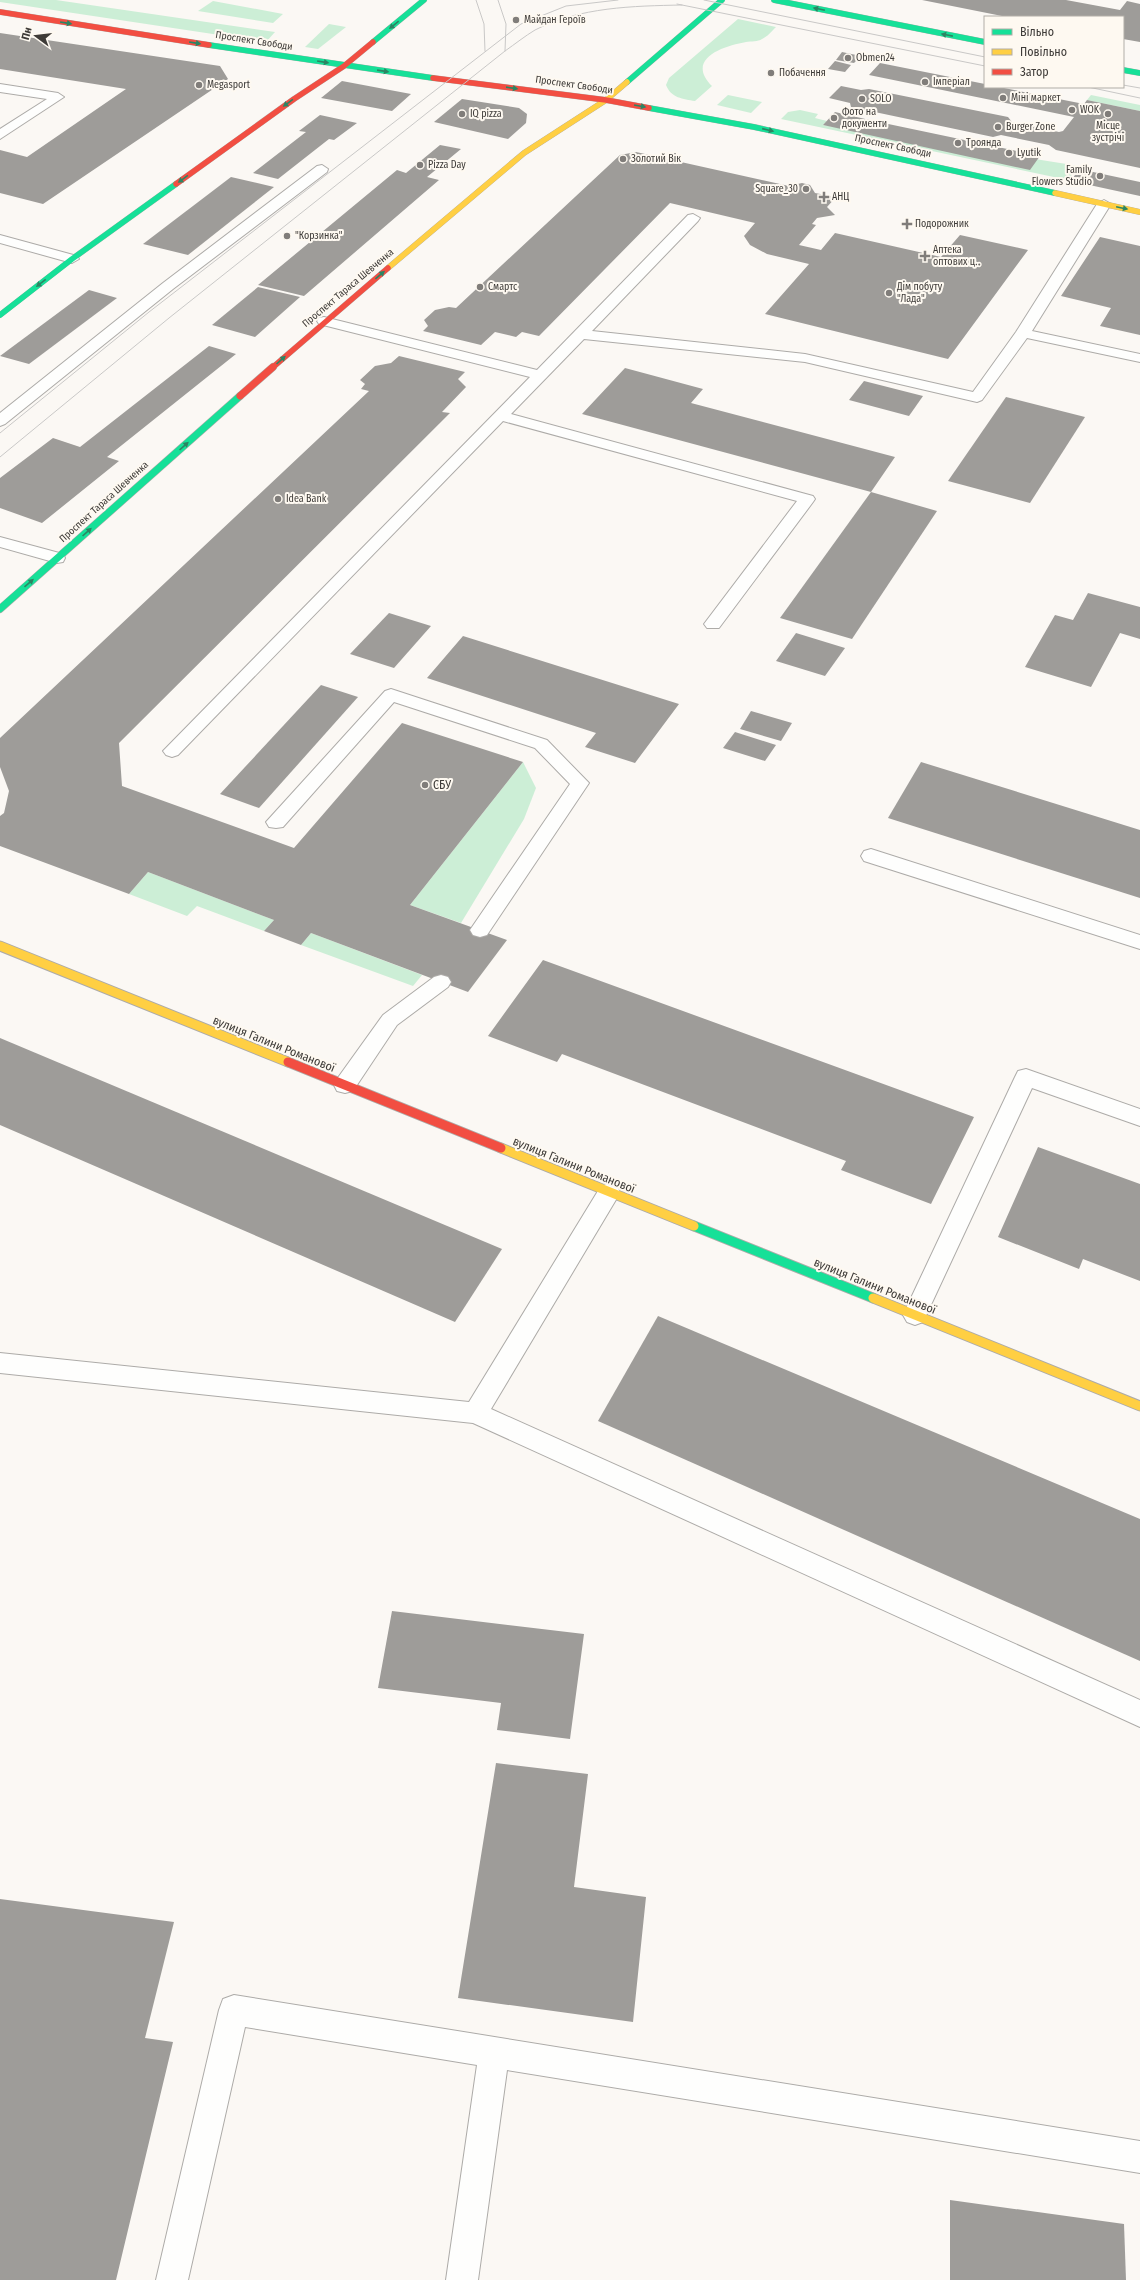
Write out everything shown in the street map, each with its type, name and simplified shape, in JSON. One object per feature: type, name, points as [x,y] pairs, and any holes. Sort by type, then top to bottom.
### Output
[{"type":"main road","points":[[0,315],[72,259],[294,99],[344,66],[424,0]]},
{"type":"main road","name":"Проспект Тараса Шевченка","points":[[0,609],[324,321],[524,154],[606,100],[722,0]]},
{"type":"main road","points":[[774,0],[984,42]]},
{"type":"main road","name":"Проспект Свободи","points":[[0,12],[344,66],[606,100],[754,127],[1140,212]]},
{"type":"main road","points":[[1124,70],[1140,73]]},
{"type":"main road","name":"вулиця Галини Романової","points":[[0,946],[1140,1406]]},
{"type":"street","points":[[0,88],[58,97],[0,135]]},
{"type":"street","points":[[0,421],[168,286],[322,169]]},
{"type":"street","points":[[581,334],[805,358],[977,397],[1023,332],[1104,204]]},
{"type":"street","points":[[172,751],[693,218]]},
{"type":"street","points":[[0,239],[72,259]]},
{"type":"street","points":[[324,321],[540,374]]},
{"type":"street","points":[[1023,332],[1140,358]]},
{"type":"street","points":[[501,416],[806,499],[713,624]]},
{"type":"street","points":[[0,542],[57,558]]},
{"type":"street","points":[[276,822],[391,695],[541,744],[580,783],[480,930]]},
{"type":"street","points":[[871,856],[1140,942]]},
{"type":"street","points":[[345,1085],[390,1020],[441,982]]},
{"type":"street","points":[[915,1315],[1026,1077],[1140,1118]]},
{"type":"street","points":[[475,1413],[609,1192]]},
{"type":"street","points":[[0,1364],[475,1413],[1140,1714]]},
{"type":"street","points":[[172,2280],[234,2010],[1140,2157]]},
{"type":"street","points":[[462,2280],[494,2052]]},
{"type":"green space","points":[[0,0],[56,0],[275,32],[266,42],[0,2]]},
{"type":"green space","points":[[213,1],[283,14],[273,23],[198,11]]},
{"type":"green space","points":[[738,19],[776,27],[760,40],[727,47],[710,55],[705,61],[703,68],[705,77],[712,86],[695,101],[678,97],[671,93],[666,85],[669,78]]},
{"type":"green space","points":[[329,24],[346,27],[318,49],[305,47]]},
{"type":"green space","points":[[728,95],[762,102],[751,113],[717,105]]},
{"type":"green space","points":[[1091,95],[1140,105],[1140,111],[1087,100]]},
{"type":"green space","points":[[800,110],[818,114],[815,118],[827,121],[823,125],[1079,166],[1068,180],[781,119],[788,112]]},
{"type":"green space","points":[[523,762],[536,788],[524,819],[461,923],[410,905]]},
{"type":"green space","points":[[148,872],[274,920],[264,931],[197,906],[187,916],[129,894]]},
{"type":"green space","points":[[311,933],[422,975],[413,986],[301,945]]},
{"type":"building","points":[[922,0],[1066,0],[1120,10],[1127,1],[1140,4],[1140,42],[1124,39],[1124,16],[1002,16]]},
{"type":"building","points":[[0,33],[220,66],[228,79],[43,204],[0,193],[0,150],[27,157],[126,89],[0,69]]},
{"type":"building","name":"Obmen24","points":[[842,52],[861,56],[854,63],[836,60]]},
{"type":"building","points":[[835,61],[851,65],[845,72],[828,69]]},
{"type":"building","points":[[880,63],[984,84],[984,88],[1004,88],[1084,104],[1087,100],[1140,111],[1140,168],[1056,150],[1049,145],[1001,135],[993,137],[851,107],[850,103],[829,98],[841,86],[861,90],[869,89],[1008,117],[1012,122],[1059,132],[1063,131],[1074,117],[869,75]]},
{"type":"building","points":[[342,81],[411,94],[392,111],[321,98]]},
{"type":"building","points":[[462,99],[519,108],[527,114],[526,123],[508,139],[434,122]]},
{"type":"building","points":[[835,112],[1040,156],[1030,170],[823,125]]},
{"type":"building","points":[[320,115],[357,123],[334,140],[329,139],[278,179],[253,173],[306,132],[299,131]]},
{"type":"building","points":[[440,145],[461,149],[427,177],[439,180],[304,296],[258,285],[397,170],[406,173]]},
{"type":"building","points":[[636,152],[789,186],[802,183],[810,185],[815,193],[836,197],[827,207],[835,215],[817,218],[812,224],[816,225],[799,245],[821,250],[835,233],[941,257],[960,235],[1028,250],[948,359],[765,314],[809,264],[767,254],[750,245],[744,236],[755,223],[670,203],[539,336],[522,332],[516,337],[495,332],[481,345],[423,331],[428,326],[424,320],[435,310],[449,307],[456,308],[620,155]]},
{"type":"building","points":[[1079,169],[1140,182],[1140,196],[1071,181]]},
{"type":"building","points":[[231,177],[274,187],[188,255],[143,244]]},
{"type":"building","points":[[1100,237],[1140,246],[1140,335],[1100,326],[1111,308],[1061,296]]},
{"type":"building","points":[[258,287],[300,297],[255,337],[212,325]]},
{"type":"building","points":[[89,290],[117,298],[29,364],[0,356]]},
{"type":"building","points":[[209,346],[236,354],[107,457],[119,461],[42,523],[0,508],[0,478],[53,438],[80,447]]},
{"type":"building","points":[[399,356],[465,372],[458,379],[466,387],[442,412],[450,413],[119,743],[122,786],[294,848],[402,723],[523,762],[410,905],[507,940],[468,992],[311,933],[301,945],[264,931],[274,920],[148,872],[129,894],[0,846],[0,816],[4,813],[9,791],[0,767],[0,738],[369,391],[361,389],[365,384],[360,380],[375,366],[391,363]]},
{"type":"building","points":[[625,368],[703,389],[691,403],[895,457],[871,492],[582,414]]},
{"type":"building","points":[[864,381],[923,396],[909,416],[849,400]]},
{"type":"building","points":[[1006,397],[1085,417],[1030,503],[948,481]]},
{"type":"building","points":[[871,492],[937,511],[852,639],[780,618]]},
{"type":"building","points":[[1088,593],[1140,607],[1140,639],[1120,633],[1091,687],[1025,667],[1055,615],[1073,620]]},
{"type":"building","points":[[389,613],[431,626],[394,668],[350,654]]},
{"type":"building","points":[[796,633],[845,648],[825,676],[776,661]]},
{"type":"building","points":[[463,636],[679,704],[635,763],[585,747],[596,733],[427,678]]},
{"type":"building","points":[[321,685],[358,697],[259,808],[220,794]]},
{"type":"building","points":[[751,711],[792,723],[781,741],[740,729]]},
{"type":"building","points":[[735,732],[776,745],[765,761],[723,748]]},
{"type":"building","points":[[921,762],[1140,830],[1140,898],[888,818]]},
{"type":"building","points":[[543,960],[974,1117],[931,1204],[841,1170],[846,1161],[562,1054],[557,1062],[488,1036]]},
{"type":"building","points":[[0,1038],[502,1249],[455,1322],[0,1125]]},
{"type":"building","points":[[1038,1147],[1140,1184],[1140,1281],[1083,1259],[1079,1269],[998,1237]]},
{"type":"building","points":[[658,1316],[1140,1519],[1140,1661],[598,1421]]},
{"type":"building","points":[[392,1611],[584,1634],[570,1739],[497,1730],[501,1703],[378,1688]]},
{"type":"building","points":[[496,1763],[588,1774],[574,1887],[646,1897],[633,2022],[458,1998]]},
{"type":"building","points":[[0,1899],[174,1922],[145,2038],[173,2042],[116,2280],[0,2280]]},
{"type":"building","points":[[950,2200],[1124,2224],[1126,2280],[950,2280]]},
{"type":"tram line","points":[[476,0],[484,24],[485,51]]},
{"type":"tram line","points":[[498,0],[506,24],[506,36]]},
{"type":"tram line","points":[[506,36],[521,24],[566,6],[618,0]]},
{"type":"tram line","points":[[704,0],[984,57]]},
{"type":"tram line","points":[[677,4],[682,5]]},
{"type":"tram line","points":[[505,51],[531,32],[552,22],[588,12],[626,7],[682,5]]},
{"type":"tram line","points":[[682,5],[984,66]]},
{"type":"tram line","points":[[0,433],[149,312],[506,36]]},
{"type":"tram line","points":[[505,51],[506,36]]},
{"type":"tram line","points":[[0,457],[169,318],[505,51]]},
{"type":"tram line","points":[[1124,85],[1140,88]]},
{"type":"tram line","points":[[1093,88],[1140,98]]},
{"type":"traffic: fast","points":[[373,42],[424,0]]},
{"type":"traffic: fast","points":[[627,82],[722,0]]},
{"type":"traffic: fast","points":[[774,0],[984,42]]},
{"type":"traffic: fast","points":[[209,45],[433,78]]},
{"type":"traffic: fast","points":[[1124,70],[1140,73]]},
{"type":"traffic: fast","points":[[649,108],[754,127],[1055,193]]},
{"type":"traffic: fast","points":[[0,315],[72,259],[176,184]]},
{"type":"traffic: fast","points":[[0,609],[240,396]]},
{"type":"traffic: fast","points":[[694,1226],[873,1298]]},
{"type":"traffic: slow","points":[[388,268],[524,153],[606,100],[627,82]]},
{"type":"traffic: slow","points":[[1055,193],[1140,212]]},
{"type":"traffic: slow","points":[[0,946],[288,1062]]},
{"type":"traffic: slow","points":[[501,1148],[694,1226]]},
{"type":"traffic: slow","points":[[873,1298],[1140,1406]]},
{"type":"traffic: jam","points":[[0,12],[209,45]]},
{"type":"traffic: jam","points":[[176,184],[294,99],[344,66],[373,42]]},
{"type":"traffic: jam","points":[[433,78],[606,100],[649,108]]},
{"type":"traffic: jam","points":[[240,396],[388,268]]},
{"type":"traffic: jam","points":[[288,1062],[501,1148]]},
{"type":"place","name":"Майдан Героїв","points":[[516,20]]},
{"type":"place","name":"Obmen24","points":[[848,58]]},
{"type":"place","name":"Побачення","points":[[771,73]]},
{"type":"place","name":"Імперіал","points":[[925,82]]},
{"type":"place","name":"Megasport","points":[[199,85]]},
{"type":"place","name":"Міні маркет","points":[[1003,98]]},
{"type":"place","name":"SOLO","points":[[862,99]]},
{"type":"place","name":"WOK","points":[[1072,110]]},
{"type":"place","name":"IQ pizza","points":[[462,114]]},
{"type":"place","name":"Місце зустрічі","points":[[1108,114]]},
{"type":"place","name":"Фото на документи","points":[[834,118]]},
{"type":"place","name":"Burger Zone","points":[[998,127]]},
{"type":"place","name":"Троянда","points":[[958,143]]},
{"type":"place","name":"Lyutik","points":[[1009,153]]},
{"type":"place","name":"Золотий Вік","points":[[623,159]]},
{"type":"place","name":"Pizza Day","points":[[420,165]]},
{"type":"place","name":"Family Flowers Studio","points":[[1100,176]]},
{"type":"place","name":"Square_30","points":[[806,189]]},
{"type":"place","name":"АНЦ","points":[[824,197]]},
{"type":"place","name":"Подорожник","points":[[907,224]]},
{"type":"place","name":"\"Корзинка\"","points":[[287,236]]},
{"type":"place","name":"Аптека оптових ц‥","points":[[925,256]]},
{"type":"place","name":"Смартс","points":[[480,287]]},
{"type":"place","name":"Дім побуту \"Лада\"","points":[[889,293]]},
{"type":"place","name":"Idea Bank","points":[[278,499]]},
{"type":"place","name":"СБУ","points":[[425,785]]}]
